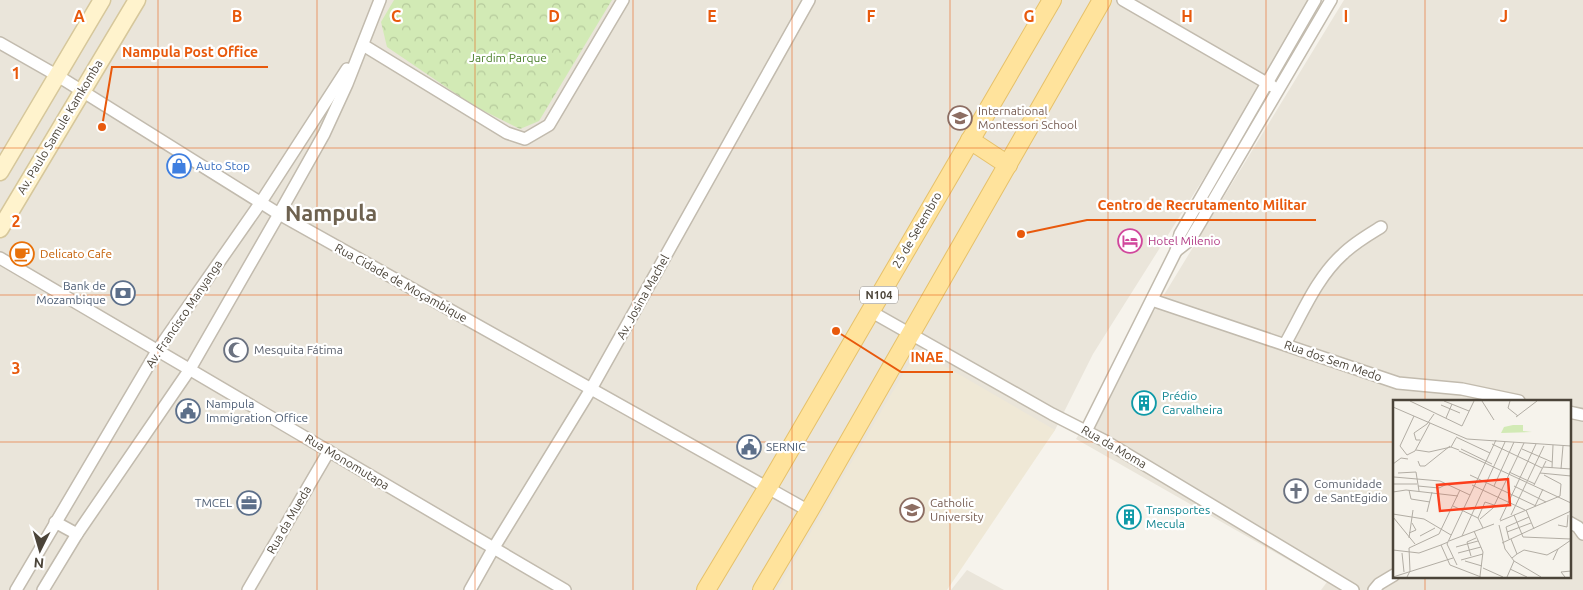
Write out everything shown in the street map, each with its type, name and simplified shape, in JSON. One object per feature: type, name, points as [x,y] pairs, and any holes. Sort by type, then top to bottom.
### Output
[{"type":"main road","points":[[0,172],[102,0]]},
{"type":"main road","name":"Av. Paulo Samule Kamkomba","points":[[0,229],[137,0]]},
{"type":"main road","name":"25 de Setembro","points":[[706,590],[1052,0]]},
{"type":"main road","points":[[762,590],[1102,0]]},
{"type":"main road","points":[[970,140],[1008,165]]},
{"type":"street","name":"Av. Francisco Manyanga","points":[[44,590],[77,534],[190,370],[279,214],[324,134],[363,45],[380,0]]},
{"type":"street","points":[[363,45],[507,133],[525,138],[549,125],[623,0]]},
{"type":"street","name":"Av. Josina Machel","points":[[470,590],[591,389],[809,0]]},
{"type":"street","points":[[1123,0],[1278,89]]},
{"type":"street","points":[[1086,431],[1176,251],[1190,240],[1206,199],[1267,83],[1315,0]]},
{"type":"street","points":[[1206,199],[1278,89],[1331,0]]},
{"type":"street","name":"Rua Cidade de Moçambique","points":[[0,43],[58,76],[279,214],[809,511]]},
{"type":"street","name":"Av. Francisco Manyanga","points":[[16,590],[158,351],[262,202],[363,45]]},
{"type":"street","points":[[1285,344],[1329,268],[1343,253],[1381,227]]},
{"type":"street","name":"Rua Monomutapa","points":[[0,258],[565,590]]},
{"type":"street","name":"Rua dos Sem Medo","points":[[1152,300],[1398,383],[1462,389],[1514,400]]},
{"type":"street","name":"Rua da Moma","points":[[870,311],[1052,414],[1086,431],[1353,590]]},
{"type":"street","points":[[1570,412],[1583,415]]},
{"type":"street","name":"Rua da Mueda","points":[[248,590],[329,450]]},
{"type":"street","points":[[55,522],[77,534]]},
{"type":"street","points":[[1570,523],[1578,527],[1583,534]]},
{"type":"street","points":[[1374,590],[1379,584],[1393,576]]},
{"type":"shaded area","points":[[0,0],[1316,0],[1093,354],[1055,430],[927,590],[0,590]]},
{"type":"shaded area","points":[[1344,0],[1583,0],[1583,590],[1321,590],[1327,582],[1076,439]]},
{"type":"shaded area","name":"Catholic University","points":[[917,350],[1055,430],[947,590],[777,590]]},
{"type":"shaded area","points":[[967,570],[1004,590],[951,590]]},
{"type":"green space","name":"Jardim Parque","points":[[394,0],[612,0],[539,121],[520,129],[474,106],[387,47],[381,22]]},
{"type":"place","name":"International Montessori School","points":[[960,118]]},
{"type":"place","name":"Nampula Post Office","points":[[102,127]]},
{"type":"place","name":"Auto Stop","points":[[179,166]]},
{"type":"place","name":"Centro de Recrutamento Militar","points":[[1021,234]]},
{"type":"place","name":"Hotel Milenio","points":[[1130,241]]},
{"type":"place","name":"Delicato Cafe","points":[[22,254]]},
{"type":"place","name":"Bank de Mozambique","points":[[123,293]]},
{"type":"place","name":"INAE","points":[[836,331]]},
{"type":"place","name":"Mesquita Fátima","points":[[236,350]]},
{"type":"place","name":"Prédio Carvalheira","points":[[1144,403]]},
{"type":"place","name":"Nampula Immigration Office","points":[[188,411]]},
{"type":"place","name":"SERNIC","points":[[749,447]]},
{"type":"place","name":"Comunidade de SantEgidio","points":[[1296,491]]},
{"type":"place","name":"TMCEL","points":[[249,503]]},
{"type":"place","name":"Catholic University","points":[[912,510]]},
{"type":"place","name":"Transportes Mecula","points":[[1129,517]]},
{"type":"district","name":"Nampula","points":[[331,213]]}]
